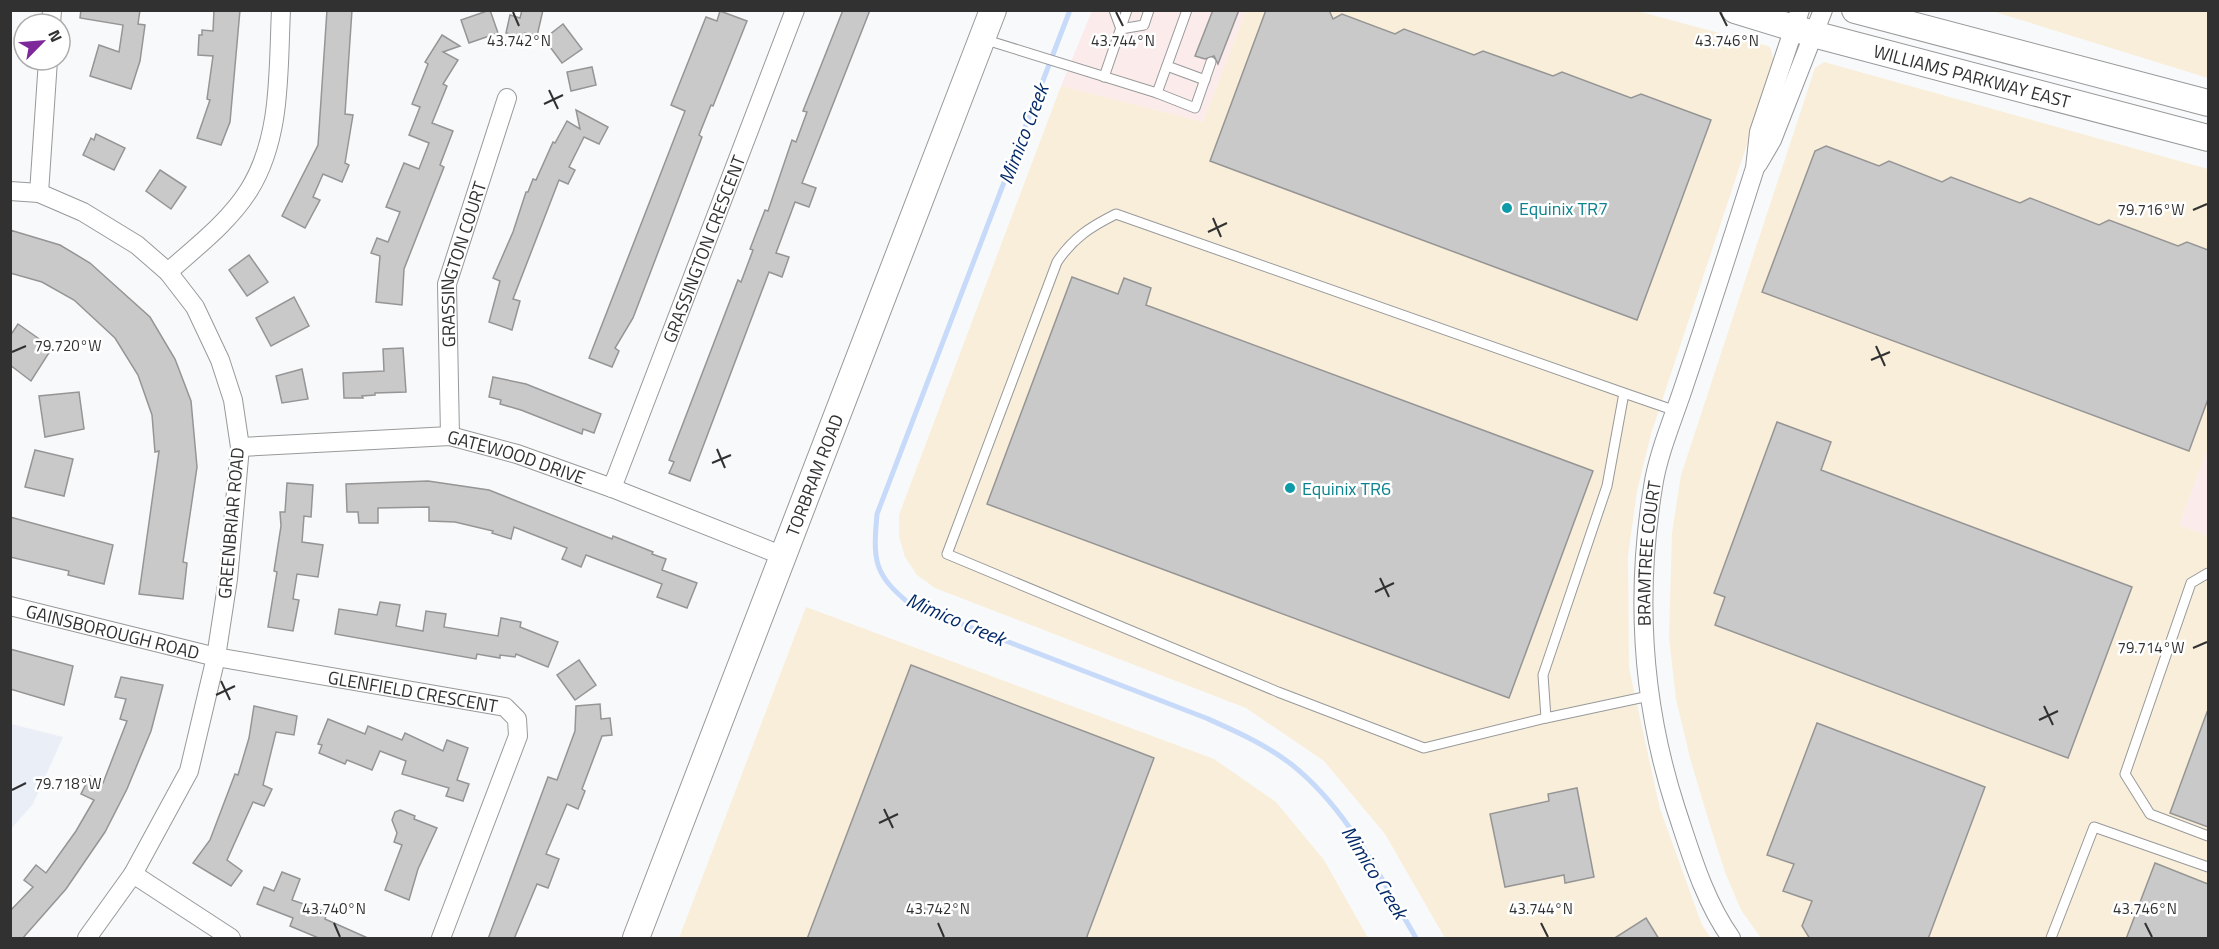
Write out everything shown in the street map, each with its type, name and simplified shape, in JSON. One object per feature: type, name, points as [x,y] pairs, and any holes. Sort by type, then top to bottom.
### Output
[{"type":"main road","name":"TORBRAM ROAD","points":[[636,939],[781,555],[993,10]]},
{"type":"main road","name":"WILLIAMS PARKWAY EAST","points":[[1735,10],[1802,24],[2208,138]]},
{"type":"main road","name":"WILLIAMS PARKWAY EAST","points":[[1855,10],[2208,103]]},
{"type":"street","points":[[168,272],[232,212],[249,190],[263,159],[274,121],[282,10]]},
{"type":"street","name":"GRASSINGTON CRESCENT","points":[[612,488],[795,10]]},
{"type":"street","name":"BRAMTREE COURT","points":[[1731,939],[1716,917],[1690,850],[1662,765],[1649,696],[1641,621],[1643,577],[1653,485],[1755,168],[1759,132],[1802,24],[1823,10]]},
{"type":"street","points":[[39,193],[47,72]]},
{"type":"street","name":"GRASSINGTON COURT","points":[[450,436],[447,284],[507,98]]},
{"type":"street","name":"GREENBRIAR ROAD","points":[[10,190],[39,193],[106,226],[137,245],[168,272],[195,307],[220,360],[233,400],[240,447],[228,579],[216,657],[189,771],[133,874],[87,939]]},
{"type":"street","name":"GATEWOOD DRIVE","points":[[240,447],[450,436],[517,454],[612,488],[781,555]]},
{"type":"street","name":"GAINSBOROUGH ROAD","points":[[10,606],[216,657]]},
{"type":"street","name":"GLENFIELD CRESCENT","points":[[216,657],[505,706],[517,718],[518,736],[441,939]]},
{"type":"street","points":[[133,874],[231,939]]},
{"type":"lane","points":[[1114,10],[1121,29]]},
{"type":"lane","points":[[1104,77],[1127,10]]},
{"type":"lane","points":[[1121,29],[1144,25],[1149,10]]},
{"type":"lane","points":[[1157,93],[1187,10]]},
{"type":"lane","points":[[982,38],[1157,93],[1195,108],[1211,62]]},
{"type":"lane","points":[[1167,66],[1205,80]]},
{"type":"lane","points":[[1649,696],[1424,748],[1278,692],[947,554],[1057,261],[1070,243],[1088,228],[1116,214],[1676,411]]},
{"type":"lane","points":[[1546,718],[1544,675],[1607,486],[1624,393]]},
{"type":"lane","points":[[2208,573],[2191,583],[2125,774],[2150,814],[2208,836]]},
{"type":"lane","points":[[2051,939],[2094,827],[2208,867]]},
{"type":"shaded area","points":[[1092,11],[1246,11],[1203,122],[1061,86]]},
{"type":"shaded area","points":[[1246,11],[1637,11],[1768,46],[1771,49],[1774,63],[1651,434],[1637,491],[1628,556],[1629,668],[1660,809],[1702,925],[1711,938],[1445,938],[1385,834],[1324,761],[1246,708],[935,588],[917,575],[905,557],[899,536],[899,515],[1061,86],[1203,122]]},
{"type":"shaded area","points":[[1992,11],[2208,11],[2208,78]]},
{"type":"shaded area","points":[[1824,62],[2208,169],[2208,448],[2179,525],[2208,536],[2208,938],[1761,938],[1741,910],[1725,872],[1709,822],[1676,699],[1669,638],[1672,533],[1681,475],[1815,68]]},
{"type":"shaded area","points":[[2208,448],[2208,536],[2179,525]]},
{"type":"shaded area","points":[[806,607],[1214,759],[1276,802],[1324,860],[1368,938],[679,938]]},
{"type":"shaded area","points":[[11,724],[63,737],[33,804],[11,829]]},
{"type":"building","points":[[81,10],[140,10],[138,24],[145,25],[140,61],[131,89],[90,76],[99,45],[119,52],[123,25],[80,18]]},
{"type":"building","points":[[214,10],[240,10],[230,122],[221,145],[197,138],[210,100],[207,99],[213,56],[198,55],[199,35],[202,35],[202,30],[213,31]]},
{"type":"building","points":[[327,10],[352,10],[345,114],[353,115],[345,163],[349,165],[342,182],[323,174],[313,197],[320,200],[305,228],[282,216],[318,145]]},
{"type":"building","points":[[490,10],[498,33],[469,43],[461,20]]},
{"type":"building","points":[[522,10],[543,10],[537,36],[525,33],[524,37],[506,33],[510,15],[520,18]]},
{"type":"building","points":[[843,10],[870,10],[802,183],[816,188],[809,207],[795,202],[776,253],[789,257],[782,277],[769,272],[690,481],[669,473],[674,462],[669,460],[738,280],[741,282],[753,250],[750,249],[765,210],[768,211],[792,140],[796,142],[807,112],[803,111]]},
{"type":"building","points":[[1213,10],[1239,10],[1218,64],[1214,56],[1205,59],[1195,56]]},
{"type":"building","name":"Equinix TR7","points":[[1266,10],[1329,10],[1333,19],[1342,14],[1395,34],[1404,29],[1474,55],[1483,51],[1553,76],[1562,72],[1631,98],[1641,94],[1711,120],[1637,320],[1210,161]]},
{"type":"building","points":[[720,11],[747,21],[699,135],[702,137],[633,318],[615,348],[619,351],[612,367],[589,358],[685,111],[671,105],[706,17],[717,21]]},
{"type":"building","points":[[563,24],[582,49],[562,63],[544,39]]},
{"type":"building","points":[[442,35],[460,46],[443,52],[458,60],[443,84],[447,86],[432,123],[453,131],[440,165],[444,167],[404,269],[402,305],[376,302],[380,256],[371,253],[377,238],[388,242],[400,212],[386,207],[404,163],[419,169],[429,143],[409,135],[420,107],[412,104],[428,64],[425,62]]},
{"type":"building","points":[[592,67],[596,85],[571,91],[567,72]]},
{"type":"building","points":[[576,110],[608,127],[599,144],[584,137],[569,167],[575,170],[568,184],[559,180],[513,299],[520,301],[512,330],[489,322],[500,281],[493,278],[513,232],[526,192],[533,179],[536,180],[553,142],[555,143],[567,121],[580,129]]},
{"type":"building","points":[[96,134],[125,148],[114,170],[83,155],[91,138],[94,140]]},
{"type":"building","points":[[1826,146],[1879,166],[1889,161],[1942,182],[1951,177],[2020,203],[2030,198],[2099,225],[2109,220],[2178,246],[2187,242],[2208,250],[2208,399],[2189,451],[1762,292],[1815,151]]},
{"type":"building","points":[[160,170],[186,187],[171,209],[146,191]]},
{"type":"building","points":[[10,230],[60,245],[90,263],[150,317],[175,359],[191,401],[197,467],[183,562],[187,563],[183,599],[139,594],[159,451],[155,452],[152,415],[138,375],[115,338],[74,300],[42,282],[10,273]]},
{"type":"building","points":[[249,255],[268,282],[247,296],[229,270]]},
{"type":"building","name":"Equinix TR6","points":[[1072,277],[1118,294],[1124,278],[1151,288],[1146,305],[1593,471],[1509,698],[987,504]]},
{"type":"building","points":[[294,297],[309,326],[271,346],[256,318]]},
{"type":"building","points":[[18,324],[52,348],[31,381],[10,365],[10,336]]},
{"type":"building","points":[[403,348],[406,392],[375,393],[375,395],[362,396],[363,398],[344,398],[343,373],[384,371],[383,349]]},
{"type":"building","points":[[302,369],[308,399],[282,403],[276,376]]},
{"type":"building","points":[[493,377],[526,384],[601,414],[594,433],[583,429],[582,434],[500,404],[501,400],[489,397]]},
{"type":"building","points":[[79,392],[84,429],[45,437],[39,396]]},
{"type":"building","points":[[1777,422],[1831,442],[1821,470],[2132,587],[2068,758],[1715,625],[1725,597],[1714,593]]},
{"type":"building","points":[[35,450],[73,459],[64,496],[25,487]]},
{"type":"building","points":[[428,481],[489,490],[612,539],[613,536],[653,552],[652,554],[666,559],[662,570],[697,583],[687,608],[657,597],[662,584],[586,555],[581,567],[562,559],[567,548],[514,527],[511,539],[492,533],[493,531],[455,522],[429,521],[429,507],[378,508],[378,523],[359,523],[358,512],[347,512],[346,484]]},
{"type":"building","points":[[287,483],[313,485],[311,517],[304,516],[302,542],[323,545],[318,577],[297,574],[293,599],[299,600],[293,631],[268,627],[277,572],[274,571],[281,526],[280,512],[285,512]]},
{"type":"building","points":[[10,517],[113,545],[104,584],[68,575],[69,571],[10,557]]},
{"type":"building","points":[[380,602],[400,605],[396,626],[423,631],[426,611],[446,614],[444,627],[498,636],[501,618],[521,622],[520,627],[558,642],[548,667],[516,654],[515,657],[500,655],[500,658],[477,654],[476,659],[335,634],[339,609],[377,615]]},
{"type":"building","points":[[10,649],[73,666],[64,705],[10,689]]},
{"type":"building","points":[[579,660],[596,685],[575,700],[557,675]]},
{"type":"building","points":[[911,665],[1154,758],[1086,939],[807,939]]},
{"type":"building","points":[[121,677],[163,685],[151,731],[127,789],[105,832],[66,889],[22,939],[10,939],[10,911],[33,887],[24,880],[36,865],[46,873],[76,831],[94,800],[81,794],[90,776],[103,783],[127,721],[120,719],[126,699],[115,697]]},
{"type":"building","points":[[600,704],[601,719],[610,718],[612,735],[602,736],[582,789],[585,791],[578,809],[567,804],[546,854],[559,859],[548,888],[537,884],[514,939],[488,939],[548,777],[557,780],[575,731],[576,706]]},
{"type":"building","points":[[254,706],[297,716],[294,735],[276,732],[263,785],[272,789],[264,806],[253,802],[227,860],[242,871],[231,886],[193,863],[210,840],[235,774],[238,775],[249,738]]},
{"type":"building","points":[[2208,713],[2208,827],[2170,813]]},
{"type":"building","points":[[328,719],[365,734],[368,726],[402,740],[405,733],[443,751],[447,740],[468,748],[457,780],[469,784],[463,801],[446,796],[449,788],[402,774],[406,761],[380,751],[372,770],[347,760],[345,764],[319,753],[322,745],[318,744]]},
{"type":"building","points":[[1817,723],[1985,787],[1928,939],[1810,939],[1802,926],[1812,901],[1783,891],[1794,864],[1767,855]]},
{"type":"building","points":[[1577,788],[1594,877],[1565,883],[1564,875],[1505,887],[1490,814],[1549,801],[1548,794]]},
{"type":"building","points":[[400,810],[415,816],[414,819],[437,828],[418,869],[409,900],[385,890],[402,845],[394,842],[397,833],[392,820],[395,812]]},
{"type":"building","points":[[2155,863],[2208,884],[2208,939],[2126,939]]},
{"type":"building","points":[[282,872],[300,879],[292,900],[327,912],[325,919],[370,939],[321,939],[290,926],[293,918],[257,904],[264,887],[274,891]]},
{"type":"building","points":[[1646,918],[1659,939],[1613,939]]},
{"type":"waterway","name":"Mimico Creek","points":[[1070,10],[877,514],[875,543],[878,565],[889,584],[910,604],[1206,718],[1271,750],[1291,764],[1330,802],[1376,868],[1416,938]]},
{"type":"place","name":"Equinix TR7","points":[[1507,208]]},
{"type":"place","name":"Equinix TR6","points":[[1290,488]]}]
